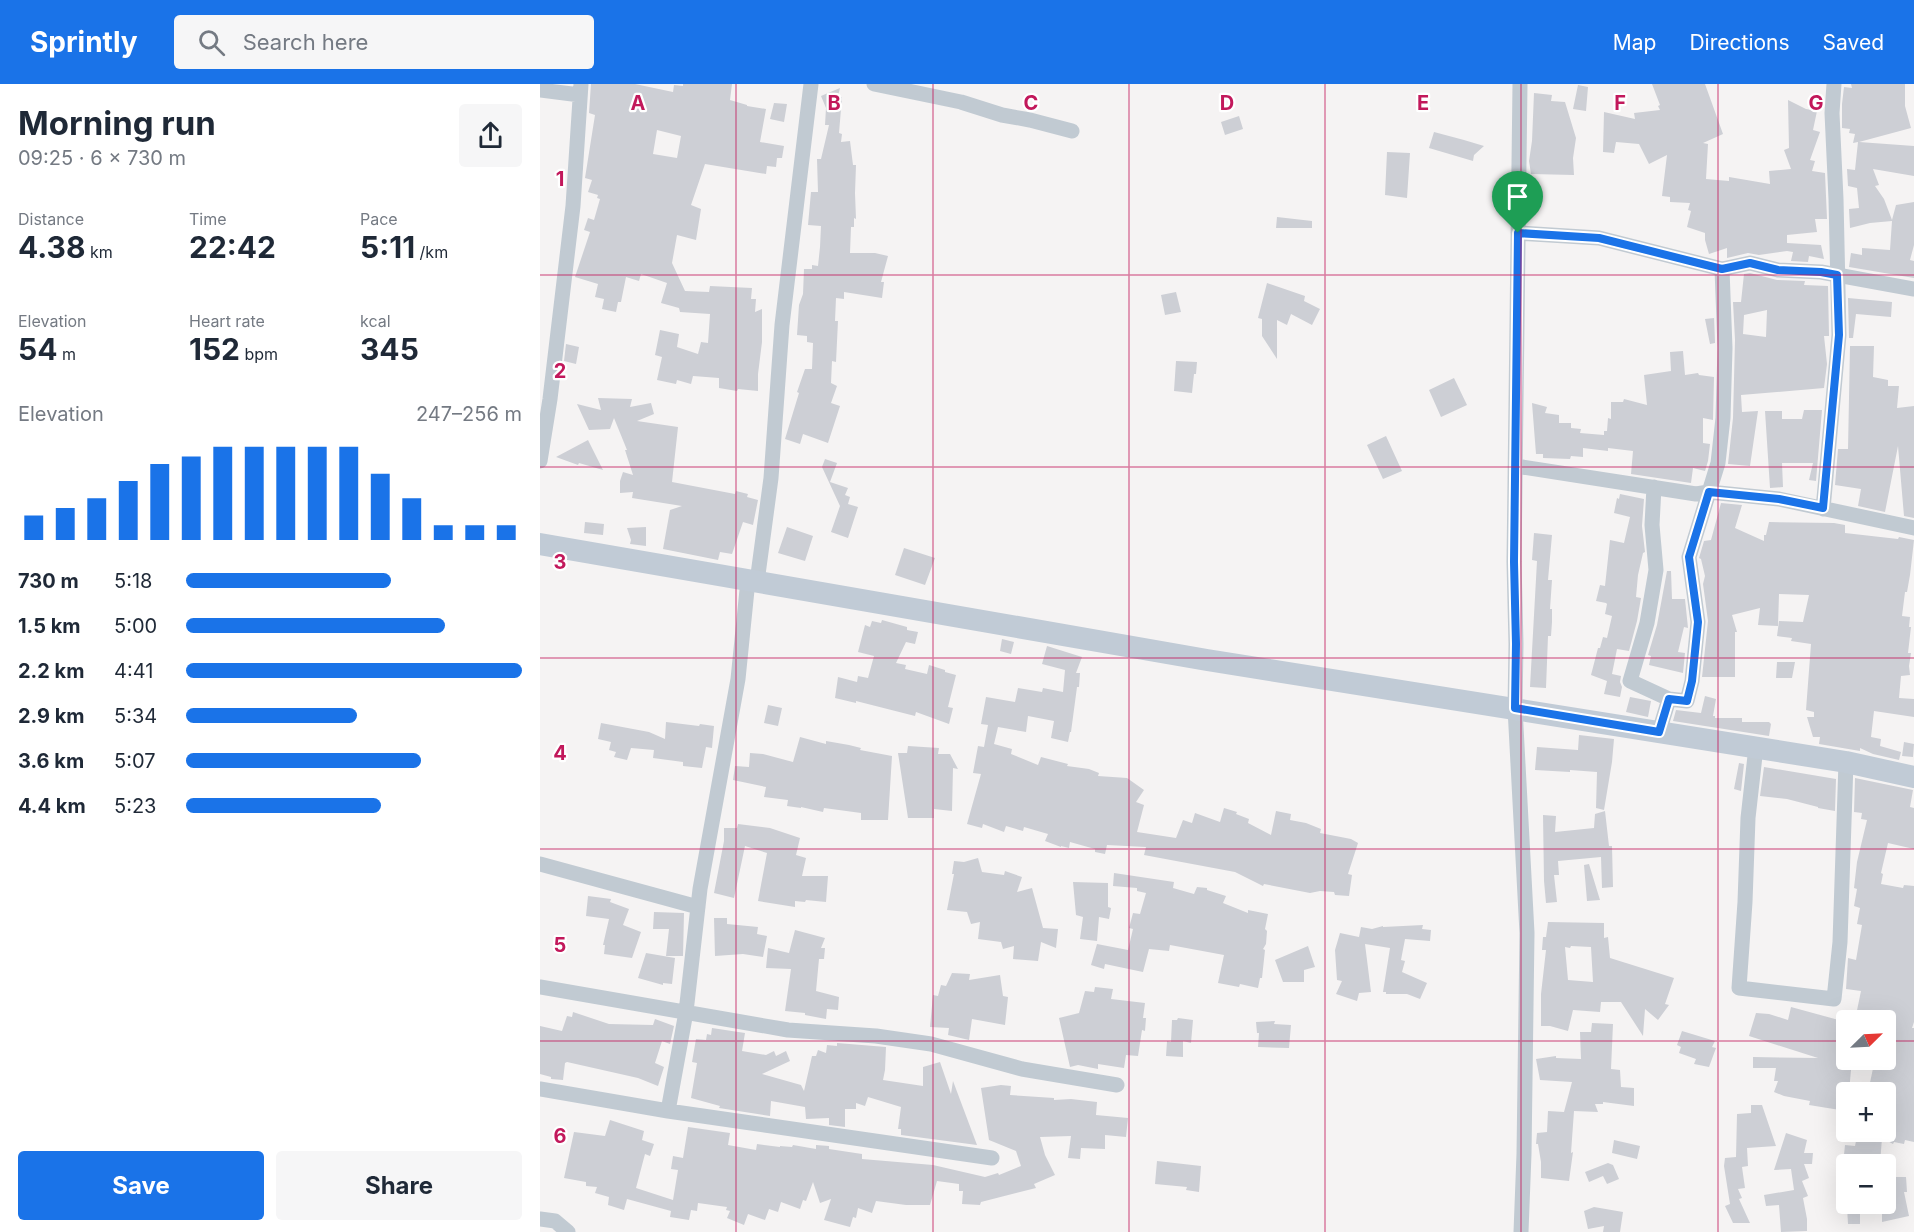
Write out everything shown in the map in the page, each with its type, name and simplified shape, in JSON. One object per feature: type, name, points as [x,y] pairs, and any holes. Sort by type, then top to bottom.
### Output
[{"type":"street","points":[[669,1111],[686,1012],[698,907],[771,478],[782,325],[811,84]]},
{"type":"street","points":[[874,84],[961,102],[1002,115],[1072,131]]},
{"type":"street","points":[[1520,84],[1514,562],[1515,708],[1527,933],[1521,1232]]},
{"type":"street","points":[[1823,508],[1839,335],[1832,113],[1834,84]]},
{"type":"street","points":[[540,90],[581,90],[573,206],[544,416],[540,461]]},
{"type":"street","points":[[1518,233],[1599,238],[1722,269],[1750,263],[1778,270],[1821,272],[1914,289]]},
{"type":"street","points":[[1654,487],[1652,525],[1656,570],[1647,623],[1630,681],[1669,699],[1687,701],[1692,681],[1698,622],[1689,557],[1718,463],[1723,418],[1725,348],[1722,269]]},
{"type":"street","points":[[1516,466],[1696,494],[1709,492],[1779,499],[1914,528]]},
{"type":"street","points":[[540,544],[1207,660],[1846,762],[1914,777]]},
{"type":"street","points":[[1659,732],[1669,699]]},
{"type":"street","points":[[1756,747],[1748,818],[1739,988],[1834,999],[1840,942],[1846,762]]},
{"type":"street","points":[[540,864],[698,907]]},
{"type":"street","points":[[540,987],[788,1030],[876,1036],[931,1044],[1022,1069],[1117,1085]]},
{"type":"street","points":[[540,1089],[669,1111],[992,1158]]},
{"type":"street","points":[[540,1219],[555,1221],[568,1232]]},
{"type":"building","points":[[591,84],[635,84],[673,92],[674,85],[732,84],[730,100],[766,109],[760,142],[784,146],[782,158],[777,158],[776,167],[767,166],[766,174],[705,164],[691,205],[701,209],[696,240],[677,235],[672,263],[685,291],[709,292],[710,286],[752,288],[751,299],[756,299],[755,312],[762,309],[758,391],[719,388],[719,378],[693,376],[691,384],[677,380],[676,384],[657,380],[662,357],[655,355],[660,330],[679,334],[677,347],[698,354],[701,342],[708,343],[710,314],[680,312],[679,308],[661,303],[667,283],[641,274],[639,281],[626,277],[621,302],[618,302],[616,312],[602,309],[604,299],[595,297],[598,284],[575,277],[590,232],[584,230],[588,218],[594,220],[600,199],[597,198],[598,195],[588,192],[592,180],[585,178],[595,115],[589,113]],"holes":[[[657,130],[681,136],[677,158],[653,154]]]},
{"type":"building","points":[[1652,84],[1705,84],[1723,134],[1703,143],[1708,144],[1706,179],[1729,181],[1729,177],[1770,184],[1769,171],[1791,169],[1784,150],[1789,148],[1788,100],[1806,109],[1817,111],[1813,130],[1820,132],[1810,160],[1815,161],[1812,171],[1825,173],[1827,219],[1815,219],[1817,232],[1787,235],[1787,243],[1821,245],[1824,259],[1809,256],[1808,262],[1791,261],[1793,252],[1787,251],[1759,255],[1748,253],[1727,258],[1727,248],[1709,254],[1705,233],[1687,227],[1691,211],[1688,210],[1690,203],[1670,202],[1670,197],[1662,196],[1667,155],[1649,164],[1639,144],[1616,142],[1614,153],[1603,152],[1604,112],[1635,119],[1634,113],[1660,110]]},
{"type":"building","points":[[1851,84],[1905,84],[1905,106],[1911,128],[1859,142],[1914,146],[1914,176],[1873,169],[1879,185],[1875,186],[1884,199],[1892,220],[1896,205],[1914,202],[1914,245],[1910,260],[1914,261],[1914,278],[1849,267],[1851,253],[1862,255],[1862,248],[1890,250],[1892,221],[1850,228],[1849,209],[1859,208],[1857,188],[1848,186],[1847,169],[1855,170],[1858,142],[1853,143],[1855,134],[1849,133],[1850,129],[1842,128],[1842,104],[1844,87],[1852,88]]},
{"type":"building","points":[[1578,85],[1588,87],[1586,111],[1573,109]]},
{"type":"building","points":[[840,88],[838,96],[842,97],[839,133],[842,134],[841,142],[850,141],[853,165],[856,165],[856,219],[854,218],[854,227],[851,227],[850,253],[875,253],[888,256],[881,282],[884,282],[882,298],[844,292],[844,299],[836,298],[835,321],[838,321],[836,362],[832,361],[831,383],[837,386],[831,403],[840,406],[828,443],[803,434],[800,444],[785,439],[805,369],[812,369],[813,343],[807,342],[807,336],[797,335],[804,269],[812,269],[812,265],[818,266],[820,247],[821,226],[808,225],[811,192],[818,192],[817,159],[821,159],[829,125],[825,125],[826,108],[821,96]]},
{"type":"building","points":[[1534,93],[1552,95],[1551,101],[1565,102],[1576,138],[1573,158],[1574,175],[1531,174],[1529,161]]},
{"type":"building","points":[[774,103],[787,104],[784,122],[770,119]]},
{"type":"building","points":[[1239,116],[1243,129],[1225,135],[1221,122]]},
{"type":"building","points":[[1434,132],[1484,146],[1474,155],[1473,161],[1429,148]]},
{"type":"building","points":[[1387,152],[1410,153],[1407,198],[1385,195]]},
{"type":"building","points":[[1277,217],[1312,221],[1312,228],[1276,228]]},
{"type":"building","points":[[1750,273],[1777,280],[1805,281],[1804,285],[1828,286],[1829,336],[1824,336],[1827,364],[1824,388],[1741,395],[1742,412],[1758,411],[1750,466],[1728,464],[1733,418],[1735,340],[1733,302],[1741,302],[1744,274]],"holes":[[[1767,310],[1766,337],[1743,334],[1744,315]]]},
{"type":"building","points":[[1267,283],[1305,296],[1304,301],[1320,309],[1312,325],[1291,314],[1287,325],[1277,320],[1277,359],[1262,336],[1262,319],[1258,318]]},
{"type":"building","points":[[1176,292],[1181,312],[1165,315],[1161,295]]},
{"type":"building","points":[[1848,298],[1892,302],[1891,317],[1856,314],[1853,338],[1849,338]]},
{"type":"building","points":[[1714,316],[1715,343],[1710,344],[1705,319],[1714,318]]},
{"type":"building","points":[[566,344],[579,347],[576,364],[564,361]]},
{"type":"building","points":[[1850,346],[1874,346],[1873,377],[1888,380],[1888,386],[1899,386],[1897,408],[1914,406],[1914,518],[1904,516],[1898,446],[1885,512],[1858,506],[1861,489],[1835,485],[1838,449],[1848,449]]},
{"type":"building","points":[[1683,351],[1685,375],[1698,373],[1714,377],[1713,420],[1703,418],[1703,443],[1710,444],[1708,461],[1705,471],[1693,468],[1691,483],[1631,474],[1633,451],[1583,448],[1583,457],[1571,456],[1570,459],[1543,458],[1543,454],[1536,454],[1532,403],[1547,407],[1545,413],[1559,415],[1559,423],[1571,423],[1571,428],[1581,429],[1580,433],[1604,435],[1604,431],[1607,431],[1608,418],[1611,419],[1611,402],[1623,402],[1624,399],[1647,405],[1644,375],[1671,371],[1670,352]]},
{"type":"building","points":[[1176,361],[1197,362],[1192,393],[1174,391]]},
{"type":"building","points":[[1454,378],[1467,405],[1441,417],[1429,390]]},
{"type":"building","points":[[598,398],[632,399],[630,407],[651,403],[654,414],[637,421],[678,427],[672,482],[735,494],[736,491],[758,500],[753,525],[743,522],[732,554],[720,552],[718,560],[663,549],[670,510],[682,506],[632,498],[633,492],[620,493],[623,472],[633,475],[625,450],[627,450],[614,418],[610,429],[589,430],[577,404],[601,410]]},
{"type":"building","points":[[1804,410],[1822,410],[1816,481],[1809,480],[1813,463],[1782,463],[1783,487],[1770,488],[1765,411],[1782,411],[1782,419],[1802,419]]},
{"type":"building","points":[[1386,436],[1402,471],[1383,479],[1367,445]]},
{"type":"building","points":[[588,440],[603,470],[579,463],[578,465],[556,457]]},
{"type":"building","points":[[825,459],[837,463],[830,482],[848,488],[845,495],[850,497],[848,504],[858,507],[848,538],[831,532],[840,506],[822,467]]},
{"type":"building","points":[[1620,494],[1644,499],[1642,526],[1645,552],[1638,575],[1636,597],[1641,598],[1629,651],[1617,649],[1612,674],[1621,676],[1620,697],[1604,694],[1607,681],[1591,675],[1598,648],[1600,648],[1603,637],[1607,638],[1612,616],[1605,614],[1606,603],[1596,601],[1600,585],[1605,586],[1610,540],[1624,543],[1630,517],[1614,513]]},
{"type":"building","points":[[1721,503],[1742,505],[1735,528],[1764,541],[1769,522],[1834,523],[1845,525],[1845,533],[1914,540],[1902,616],[1910,617],[1908,653],[1911,653],[1910,675],[1901,676],[1899,698],[1914,699],[1914,717],[1874,711],[1871,737],[1881,739],[1880,746],[1901,752],[1899,760],[1873,754],[1860,748],[1860,751],[1819,744],[1820,737],[1813,737],[1807,717],[1814,717],[1814,712],[1806,710],[1811,644],[1777,636],[1779,621],[1803,622],[1809,595],[1779,594],[1778,626],[1758,625],[1760,608],[1732,615],[1737,632],[1735,632],[1735,677],[1702,677],[1708,621],[1703,584],[1705,576],[1699,558],[1704,541],[1711,540]]},
{"type":"building","points":[[585,522],[604,524],[603,535],[584,533]]},
{"type":"building","points":[[646,527],[646,546],[630,544],[627,528]]},
{"type":"building","points":[[787,527],[813,536],[805,561],[778,553]]},
{"type":"building","points":[[1534,533],[1552,535],[1548,580],[1552,580],[1550,609],[1552,609],[1552,622],[1551,636],[1548,636],[1546,688],[1530,687],[1537,561],[1532,560]]},
{"type":"building","points":[[904,548],[935,558],[925,585],[895,575]]},
{"type":"building","points":[[1667,571],[1671,571],[1672,599],[1685,599],[1688,628],[1684,627],[1678,652],[1685,653],[1683,673],[1649,665],[1651,656],[1648,655],[1657,625]]},
{"type":"building","points":[[882,620],[918,632],[915,644],[906,642],[896,663],[906,665],[905,669],[927,674],[929,665],[956,675],[948,707],[953,708],[949,724],[916,712],[915,716],[835,698],[838,677],[857,682],[858,676],[868,678],[874,656],[858,652],[865,625],[870,627],[872,621],[881,623]]},
{"type":"building","points":[[1002,639],[1014,642],[1011,654],[1000,651]]},
{"type":"building","points":[[1047,646],[1082,657],[1076,673],[1080,673],[1079,687],[1077,687],[1068,742],[1051,738],[1054,721],[1028,716],[1026,732],[998,727],[994,744],[1012,749],[1011,754],[1038,765],[1041,757],[1068,764],[1067,766],[1089,769],[1099,773],[1098,776],[1127,778],[1144,790],[1136,802],[1144,805],[1137,832],[1176,838],[1183,820],[1192,823],[1195,813],[1220,822],[1224,808],[1237,812],[1236,814],[1249,819],[1248,823],[1271,835],[1276,811],[1291,814],[1290,820],[1321,829],[1320,833],[1351,839],[1358,843],[1348,874],[1352,875],[1349,896],[1335,895],[1334,892],[1310,893],[1264,884],[1263,886],[1235,872],[1144,855],[1146,847],[1107,845],[1105,854],[1070,842],[1069,848],[1061,847],[1045,841],[1048,834],[1024,827],[1023,831],[1006,826],[1004,832],[983,824],[982,828],[967,824],[981,774],[973,773],[978,746],[984,747],[988,725],[981,724],[986,697],[1015,702],[1018,688],[1042,692],[1043,688],[1063,692],[1065,670],[1042,664]]},
{"type":"building","points":[[1777,662],[1795,662],[1792,678],[1776,678]]},
{"type":"building","points":[[1705,696],[1716,699],[1713,716],[1715,718],[1742,718],[1742,722],[1769,722],[1771,724],[1769,736],[1673,721],[1676,710],[1701,713]]},
{"type":"building","points":[[1630,697],[1651,701],[1648,717],[1626,712]]},
{"type":"building","points":[[768,705],[782,708],[778,726],[764,723]]},
{"type":"building","points":[[666,722],[714,726],[712,748],[706,747],[702,768],[683,766],[683,762],[653,758],[654,750],[631,748],[627,760],[614,757],[616,752],[609,750],[611,742],[598,739],[601,723],[649,732],[665,739]]},
{"type":"building","points":[[1579,735],[1614,739],[1604,810],[1596,808],[1597,772],[1535,770],[1537,747],[1578,750]]},
{"type":"building","points":[[800,737],[826,744],[826,741],[849,745],[861,748],[860,750],[892,756],[888,820],[861,820],[861,813],[824,808],[823,812],[787,806],[788,800],[764,797],[766,787],[733,780],[735,766],[749,767],[750,753],[793,762]]},
{"type":"building","points":[[1904,742],[1914,744],[1913,757],[1902,756]]},
{"type":"building","points":[[908,746],[939,748],[938,754],[950,754],[958,769],[953,768],[952,811],[934,809],[934,818],[908,818],[898,753],[907,753]]},
{"type":"building","points":[[1739,763],[1744,764],[1741,791],[1734,789]]},
{"type":"building","points":[[1764,767],[1836,779],[1835,811],[1787,799],[1760,796]]},
{"type":"building","points":[[1855,778],[1913,790],[1910,807],[1914,808],[1914,849],[1888,843],[1881,873],[1883,874],[1881,884],[1903,888],[1904,885],[1914,886],[1914,1022],[1912,1028],[1914,1028],[1914,1142],[1905,1140],[1904,1144],[1894,1142],[1896,1142],[1896,1082],[1870,1082],[1873,1070],[1896,1070],[1896,1010],[1857,1010],[1861,991],[1846,989],[1848,958],[1856,960],[1862,925],[1857,924],[1860,908],[1854,906],[1857,889],[1854,888],[1857,862],[1867,820],[1861,819],[1862,813],[1854,812]]},
{"type":"building","points":[[1605,811],[1609,846],[1612,846],[1613,887],[1602,888],[1601,857],[1558,861],[1559,875],[1554,875],[1557,902],[1546,903],[1543,815],[1556,816],[1555,832],[1594,828],[1595,814]]},
{"type":"building","points":[[738,824],[770,828],[800,838],[796,855],[806,858],[802,876],[828,876],[826,902],[795,901],[795,907],[758,901],[767,853],[745,846],[734,898],[714,893],[724,841],[724,828],[737,828]]},
{"type":"building","points":[[978,858],[982,872],[1004,875],[1005,871],[1022,877],[1017,892],[1032,888],[1043,928],[1058,929],[1056,948],[1041,942],[1038,961],[1013,959],[1014,946],[1003,949],[1001,942],[978,939],[980,922],[971,924],[967,912],[947,910],[954,874],[952,874],[954,861],[964,862]]},
{"type":"building","points":[[1589,864],[1600,900],[1587,901],[1584,865]]},
{"type":"building","points":[[1114,873],[1174,882],[1173,888],[1194,894],[1197,887],[1207,888],[1207,890],[1226,896],[1223,903],[1248,913],[1248,910],[1268,914],[1262,978],[1260,978],[1258,988],[1218,983],[1224,955],[1170,945],[1169,951],[1149,949],[1143,972],[1105,964],[1104,969],[1091,965],[1097,944],[1128,950],[1133,929],[1129,928],[1133,913],[1140,914],[1146,893],[1137,891],[1137,888],[1113,886]]},
{"type":"building","points":[[1073,882],[1108,883],[1108,907],[1111,908],[1109,919],[1099,917],[1097,941],[1080,939],[1083,917],[1076,915]]},
{"type":"building","points":[[588,896],[611,899],[610,902],[629,909],[623,925],[641,932],[632,958],[604,954],[605,945],[603,945],[609,919],[586,916]]},
{"type":"building","points":[[654,912],[684,913],[683,956],[666,956],[669,929],[653,929]]},
{"type":"building","points":[[714,918],[727,918],[727,924],[758,927],[757,934],[767,936],[763,957],[743,954],[715,956]]},
{"type":"building","points":[[1548,922],[1604,923],[1604,938],[1608,937],[1610,958],[1674,978],[1665,1004],[1669,1005],[1658,1020],[1645,1009],[1643,1036],[1621,1002],[1601,1002],[1600,1012],[1573,1010],[1568,1031],[1541,1026],[1541,994],[1546,950],[1542,950],[1543,937],[1546,937]],"holes":[[[1565,947],[1591,947],[1593,982],[1568,980]]]},
{"type":"building","points":[[1423,925],[1422,929],[1431,930],[1430,941],[1405,939],[1401,960],[1405,961],[1402,972],[1427,983],[1420,999],[1407,994],[1383,992],[1390,948],[1365,944],[1371,992],[1359,993],[1357,1001],[1336,994],[1342,981],[1337,980],[1335,950],[1340,933],[1359,937],[1361,927],[1372,929],[1383,926]]},
{"type":"building","points":[[795,930],[825,938],[821,948],[825,948],[824,959],[819,959],[816,991],[839,997],[838,1010],[827,1009],[826,1019],[805,1015],[805,1013],[785,1011],[791,969],[766,968],[768,948],[789,953]]},
{"type":"building","points":[[1308,946],[1315,967],[1304,970],[1304,982],[1283,982],[1275,960]]},
{"type":"building","points":[[646,953],[675,958],[672,984],[663,983],[663,985],[638,978]]},
{"type":"building","points":[[952,973],[970,974],[969,980],[1000,975],[1003,996],[1008,997],[1005,1025],[972,1019],[969,1040],[948,1035],[949,1028],[930,1027],[933,995],[938,996],[941,985],[946,986]]},
{"type":"building","points":[[1095,987],[1113,989],[1111,999],[1145,1003],[1143,1018],[1146,1018],[1145,1031],[1142,1030],[1138,1056],[1126,1055],[1124,1068],[1098,1064],[1098,1069],[1078,1065],[1070,1067],[1059,1018],[1079,1013],[1085,991],[1094,992]]},
{"type":"building","points":[[1791,1007],[1836,1019],[1836,1070],[1851,1070],[1850,1082],[1836,1082],[1836,1109],[1809,1105],[1810,1101],[1774,1092],[1778,1081],[1774,1081],[1776,1068],[1753,1068],[1753,1057],[1818,1058],[1749,1036],[1756,1013],[1769,1014],[1788,1020]]},
{"type":"building","points":[[573,1012],[609,1024],[653,1025],[655,1019],[674,1026],[670,1044],[662,1041],[655,1063],[664,1067],[658,1086],[638,1078],[567,1062],[563,1080],[551,1079],[551,1077],[540,1074],[540,1026],[562,1031],[567,1016],[572,1017]]},
{"type":"building","points":[[1178,1018],[1193,1020],[1191,1043],[1183,1041],[1183,1057],[1166,1056],[1167,1041],[1171,1042],[1172,1020]]},
{"type":"building","points":[[1275,1021],[1274,1024],[1291,1025],[1289,1048],[1258,1047],[1259,1033],[1257,1033],[1256,1022]]},
{"type":"building","points":[[1592,1023],[1613,1024],[1611,1069],[1620,1070],[1621,1087],[1634,1088],[1634,1106],[1603,1102],[1603,1104],[1595,1104],[1598,1112],[1574,1111],[1571,1153],[1573,1152],[1569,1181],[1541,1178],[1541,1162],[1538,1144],[1536,1144],[1537,1133],[1547,1132],[1548,1111],[1564,1112],[1572,1082],[1540,1080],[1536,1059],[1556,1056],[1556,1058],[1581,1059],[1580,1032],[1591,1032]]},
{"type":"building","points":[[712,1028],[745,1033],[742,1051],[766,1055],[774,1051],[776,1056],[786,1051],[790,1061],[762,1074],[801,1085],[804,1091],[812,1056],[816,1056],[818,1050],[826,1053],[827,1045],[837,1046],[837,1043],[886,1047],[883,1080],[923,1086],[923,1067],[940,1062],[951,1094],[953,1081],[977,1145],[901,1135],[901,1129],[898,1129],[901,1107],[868,1097],[865,1106],[856,1103],[856,1109],[845,1109],[845,1127],[829,1125],[829,1118],[806,1119],[805,1107],[771,1101],[770,1116],[719,1108],[720,1106],[691,1098],[697,1063],[692,1062],[696,1039],[706,1040],[707,1034],[711,1035]]},
{"type":"building","points":[[1682,1031],[1715,1041],[1712,1047],[1716,1048],[1709,1067],[1694,1064],[1696,1059],[1679,1053],[1681,1047],[1677,1045]]},
{"type":"building","points":[[1011,1086],[1010,1095],[1097,1102],[1096,1115],[1128,1118],[1126,1137],[1105,1135],[1105,1149],[1081,1148],[1080,1159],[1068,1158],[1071,1136],[1040,1137],[1045,1155],[1055,1175],[1034,1184],[1036,1188],[981,1202],[980,1205],[962,1204],[963,1191],[959,1191],[959,1184],[937,1181],[930,1205],[876,1201],[872,1213],[858,1208],[856,1218],[853,1217],[850,1227],[824,1220],[831,1199],[820,1203],[813,1182],[806,1201],[803,1200],[800,1209],[781,1202],[778,1212],[769,1209],[765,1220],[748,1214],[744,1225],[727,1218],[730,1211],[726,1210],[727,1207],[698,1203],[697,1211],[691,1210],[689,1220],[670,1217],[671,1211],[627,1199],[624,1210],[608,1205],[609,1197],[595,1193],[597,1187],[586,1186],[586,1182],[564,1178],[574,1132],[605,1136],[610,1120],[644,1131],[642,1140],[654,1144],[650,1156],[645,1154],[636,1188],[673,1200],[678,1170],[671,1169],[673,1156],[683,1158],[688,1127],[730,1133],[728,1145],[756,1150],[757,1144],[780,1147],[792,1147],[793,1145],[816,1149],[816,1145],[829,1146],[829,1149],[862,1154],[862,1159],[933,1165],[985,1177],[998,1173],[999,1175],[1021,1166],[1016,1151],[989,1140],[981,1088]]},
{"type":"building","points":[[1751,1105],[1762,1105],[1776,1146],[1747,1148],[1748,1166],[1742,1167],[1745,1188],[1738,1189],[1742,1198],[1739,1199],[1750,1223],[1733,1223],[1725,1206],[1730,1204],[1724,1166],[1725,1158],[1736,1157],[1737,1114],[1751,1113]]},
{"type":"building","points":[[1786,1133],[1807,1140],[1804,1153],[1813,1153],[1812,1164],[1804,1164],[1809,1178],[1802,1181],[1808,1196],[1803,1198],[1807,1231],[1781,1232],[1779,1205],[1766,1206],[1764,1195],[1794,1190],[1791,1169],[1774,1170]]},
{"type":"building","points":[[1614,1140],[1640,1146],[1637,1159],[1612,1153]]},
{"type":"building","points":[[1856,1142],[1882,1142],[1881,1154],[1844,1154],[1845,1145],[1855,1146]]},
{"type":"building","points":[[1157,1161],[1201,1166],[1199,1192],[1186,1190],[1187,1187],[1155,1184]]},
{"type":"building","points":[[1608,1163],[1613,1165],[1619,1179],[1607,1184],[1603,1176],[1589,1182],[1585,1172]]},
{"type":"building","points":[[1896,1177],[1906,1177],[1907,1192],[1904,1192],[1909,1216],[1882,1222],[1882,1214],[1896,1214]]},
{"type":"building","points":[[1594,1207],[1623,1212],[1620,1232],[1603,1232],[1604,1226],[1588,1229],[1584,1211]]},
{"type":"building","points":[[1847,1214],[1860,1214],[1860,1224],[1848,1224]]},
{"type":"route","points":[[1518,233],[1599,238],[1722,269],[1750,263],[1778,270],[1837,275],[1839,335],[1823,508],[1779,499],[1709,492],[1689,557],[1698,622],[1692,681],[1687,701],[1669,699],[1659,732],[1515,708],[1514,562],[1518,233]]}]
